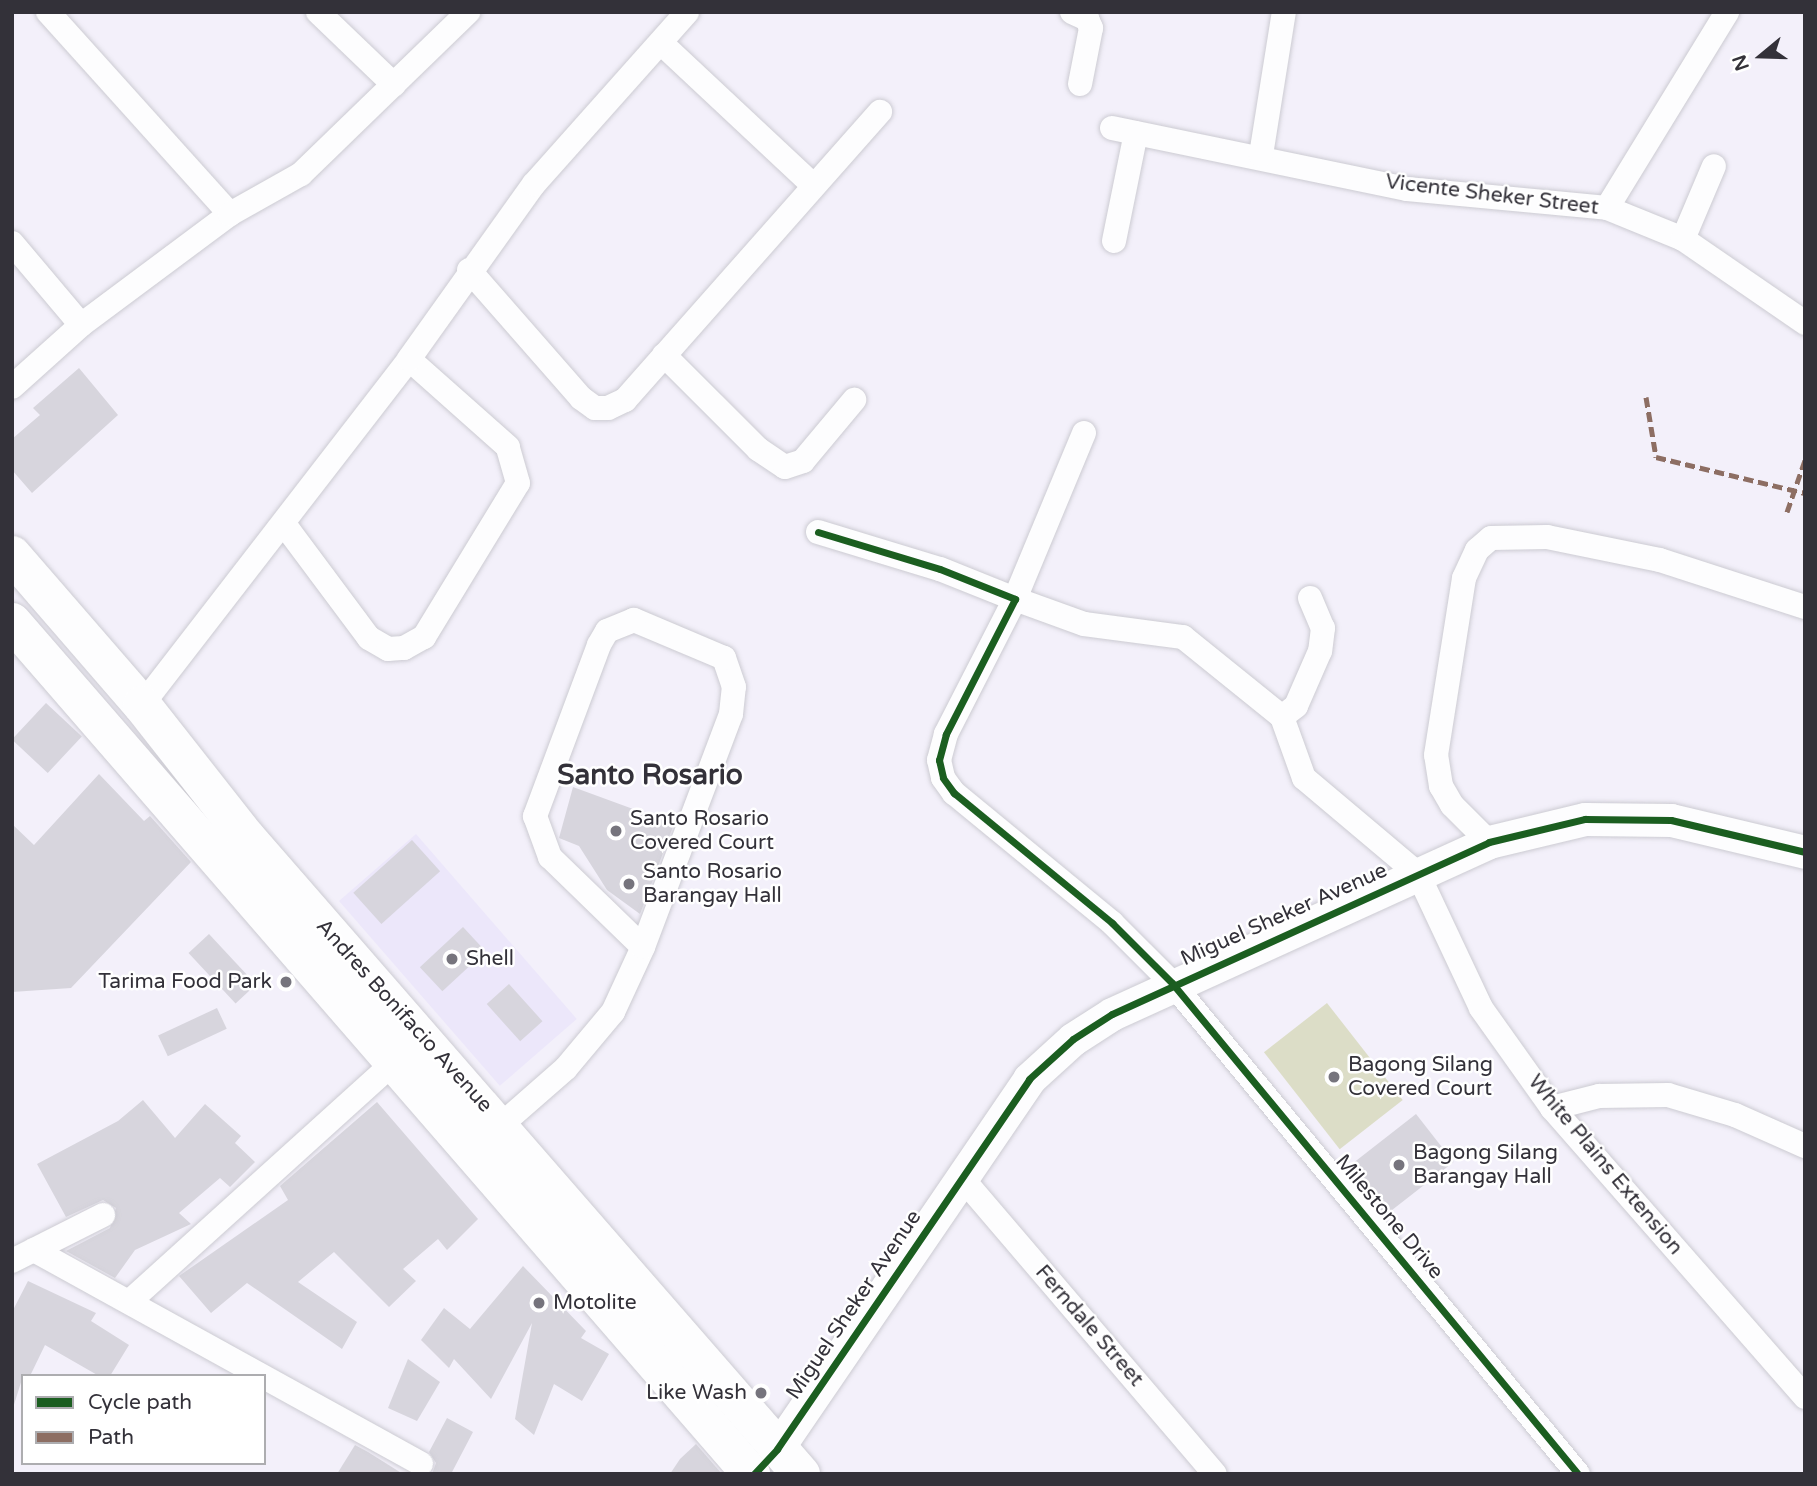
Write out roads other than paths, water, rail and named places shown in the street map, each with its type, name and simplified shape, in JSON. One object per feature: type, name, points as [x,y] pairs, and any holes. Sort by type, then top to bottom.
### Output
[{"type":"highway","name":"Andres Bonifacio Avenue","points":[[12,555],[142,705],[246,838],[501,1125],[771,1468]]},
{"type":"highway","name":"Andres Bonifacio Avenue","points":[[12,622],[393,1062],[771,1468]]},
{"type":"street","points":[[48,12],[230,214]]},
{"type":"street","points":[[318,12],[394,85]]},
{"type":"street","points":[[12,387],[81,325],[230,214],[301,174],[468,12]]},
{"type":"street","points":[[142,705],[409,359],[469,270],[534,184],[687,12]]},
{"type":"street","points":[[1072,12],[1087,19],[1091,28],[1080,84]]},
{"type":"street","points":[[1261,155],[1284,12]]},
{"type":"street","points":[[1606,208],[1727,12]]},
{"type":"street","points":[[661,43],[813,184]]},
{"type":"street","points":[[469,270],[595,408],[625,400],[813,184],[880,112]]},
{"type":"street","name":"Vicente Sheker Street","points":[[1112,128],[1261,155],[1407,189],[1606,208],[1683,239],[1805,323]]},
{"type":"street","points":[[1114,241],[1136,133]]},
{"type":"street","points":[[1683,239],[1714,166]]},
{"type":"street","points":[[12,243],[81,325]]},
{"type":"street","points":[[664,355],[758,449],[785,467],[803,461],[854,400]]},
{"type":"street","points":[[284,524],[369,638],[388,649],[424,637],[518,483],[508,447],[409,359]]},
{"type":"street","points":[[1015,599],[1084,433]]},
{"type":"street","points":[[818,532],[940,569],[1084,624],[1183,637],[1283,717],[1290,751],[1313,790],[1418,874]]},
{"type":"street","points":[[1489,842],[1452,805],[1441,786],[1436,755],[1464,578],[1476,550],[1491,538],[1547,537],[1660,560],[1805,607]]},
{"type":"street","points":[[1283,717],[1296,706],[1320,651],[1322,628],[1311,598]]},
{"type":"street","name":"Milestone Drive","points":[[1015,599],[946,734],[939,760],[943,778],[954,793],[1112,923],[1172,983],[1578,1474]]},
{"type":"street","points":[[501,1125],[566,1068],[613,1012],[643,947],[731,714],[734,687],[724,658],[634,620],[607,631],[599,645],[535,816],[550,857],[643,947]]},
{"type":"street","name":"Miguel Sheker Avenue","points":[[771,1468],[1029,1079],[1073,1040],[1172,983],[1283,939],[1489,842],[1585,819],[1671,820],[1805,852]]},
{"type":"street","name":"White Plains Extension","points":[[1418,874],[1481,1008],[1552,1108],[1805,1396]]},
{"type":"street","points":[[130,1301],[423,1037]]},
{"type":"street","points":[[1552,1108],[1600,1096],[1668,1095],[1735,1115],[1805,1146]]},
{"type":"street","name":"Ferndale Street","points":[[962,1178],[1215,1474]]},
{"type":"street","points":[[23,1255],[103,1215]]},
{"type":"street","points":[[23,1255],[130,1301],[260,1374]]},
{"type":"street","points":[[266,1377],[421,1464]]},
{"type":"place","name":"Santo Rosario Covered Court","points":[[616,831]]},
{"type":"place","name":"Santo Rosario Barangay Hall","points":[[629,884]]},
{"type":"place","name":"Shell","points":[[452,959]]},
{"type":"place","name":"Tarima Food Park","points":[[286,982]]},
{"type":"place","name":"Bagong Silang Covered Court","points":[[1334,1077]]},
{"type":"place","name":"Bagong Silang Barangay Hall","points":[[1399,1165]]},
{"type":"place","name":"Motolite","points":[[539,1303]]},
{"type":"place","name":"Like Wash","points":[[761,1393]]},
{"type":"district","name":"Santo Rosario","points":[[650,775]]}]
